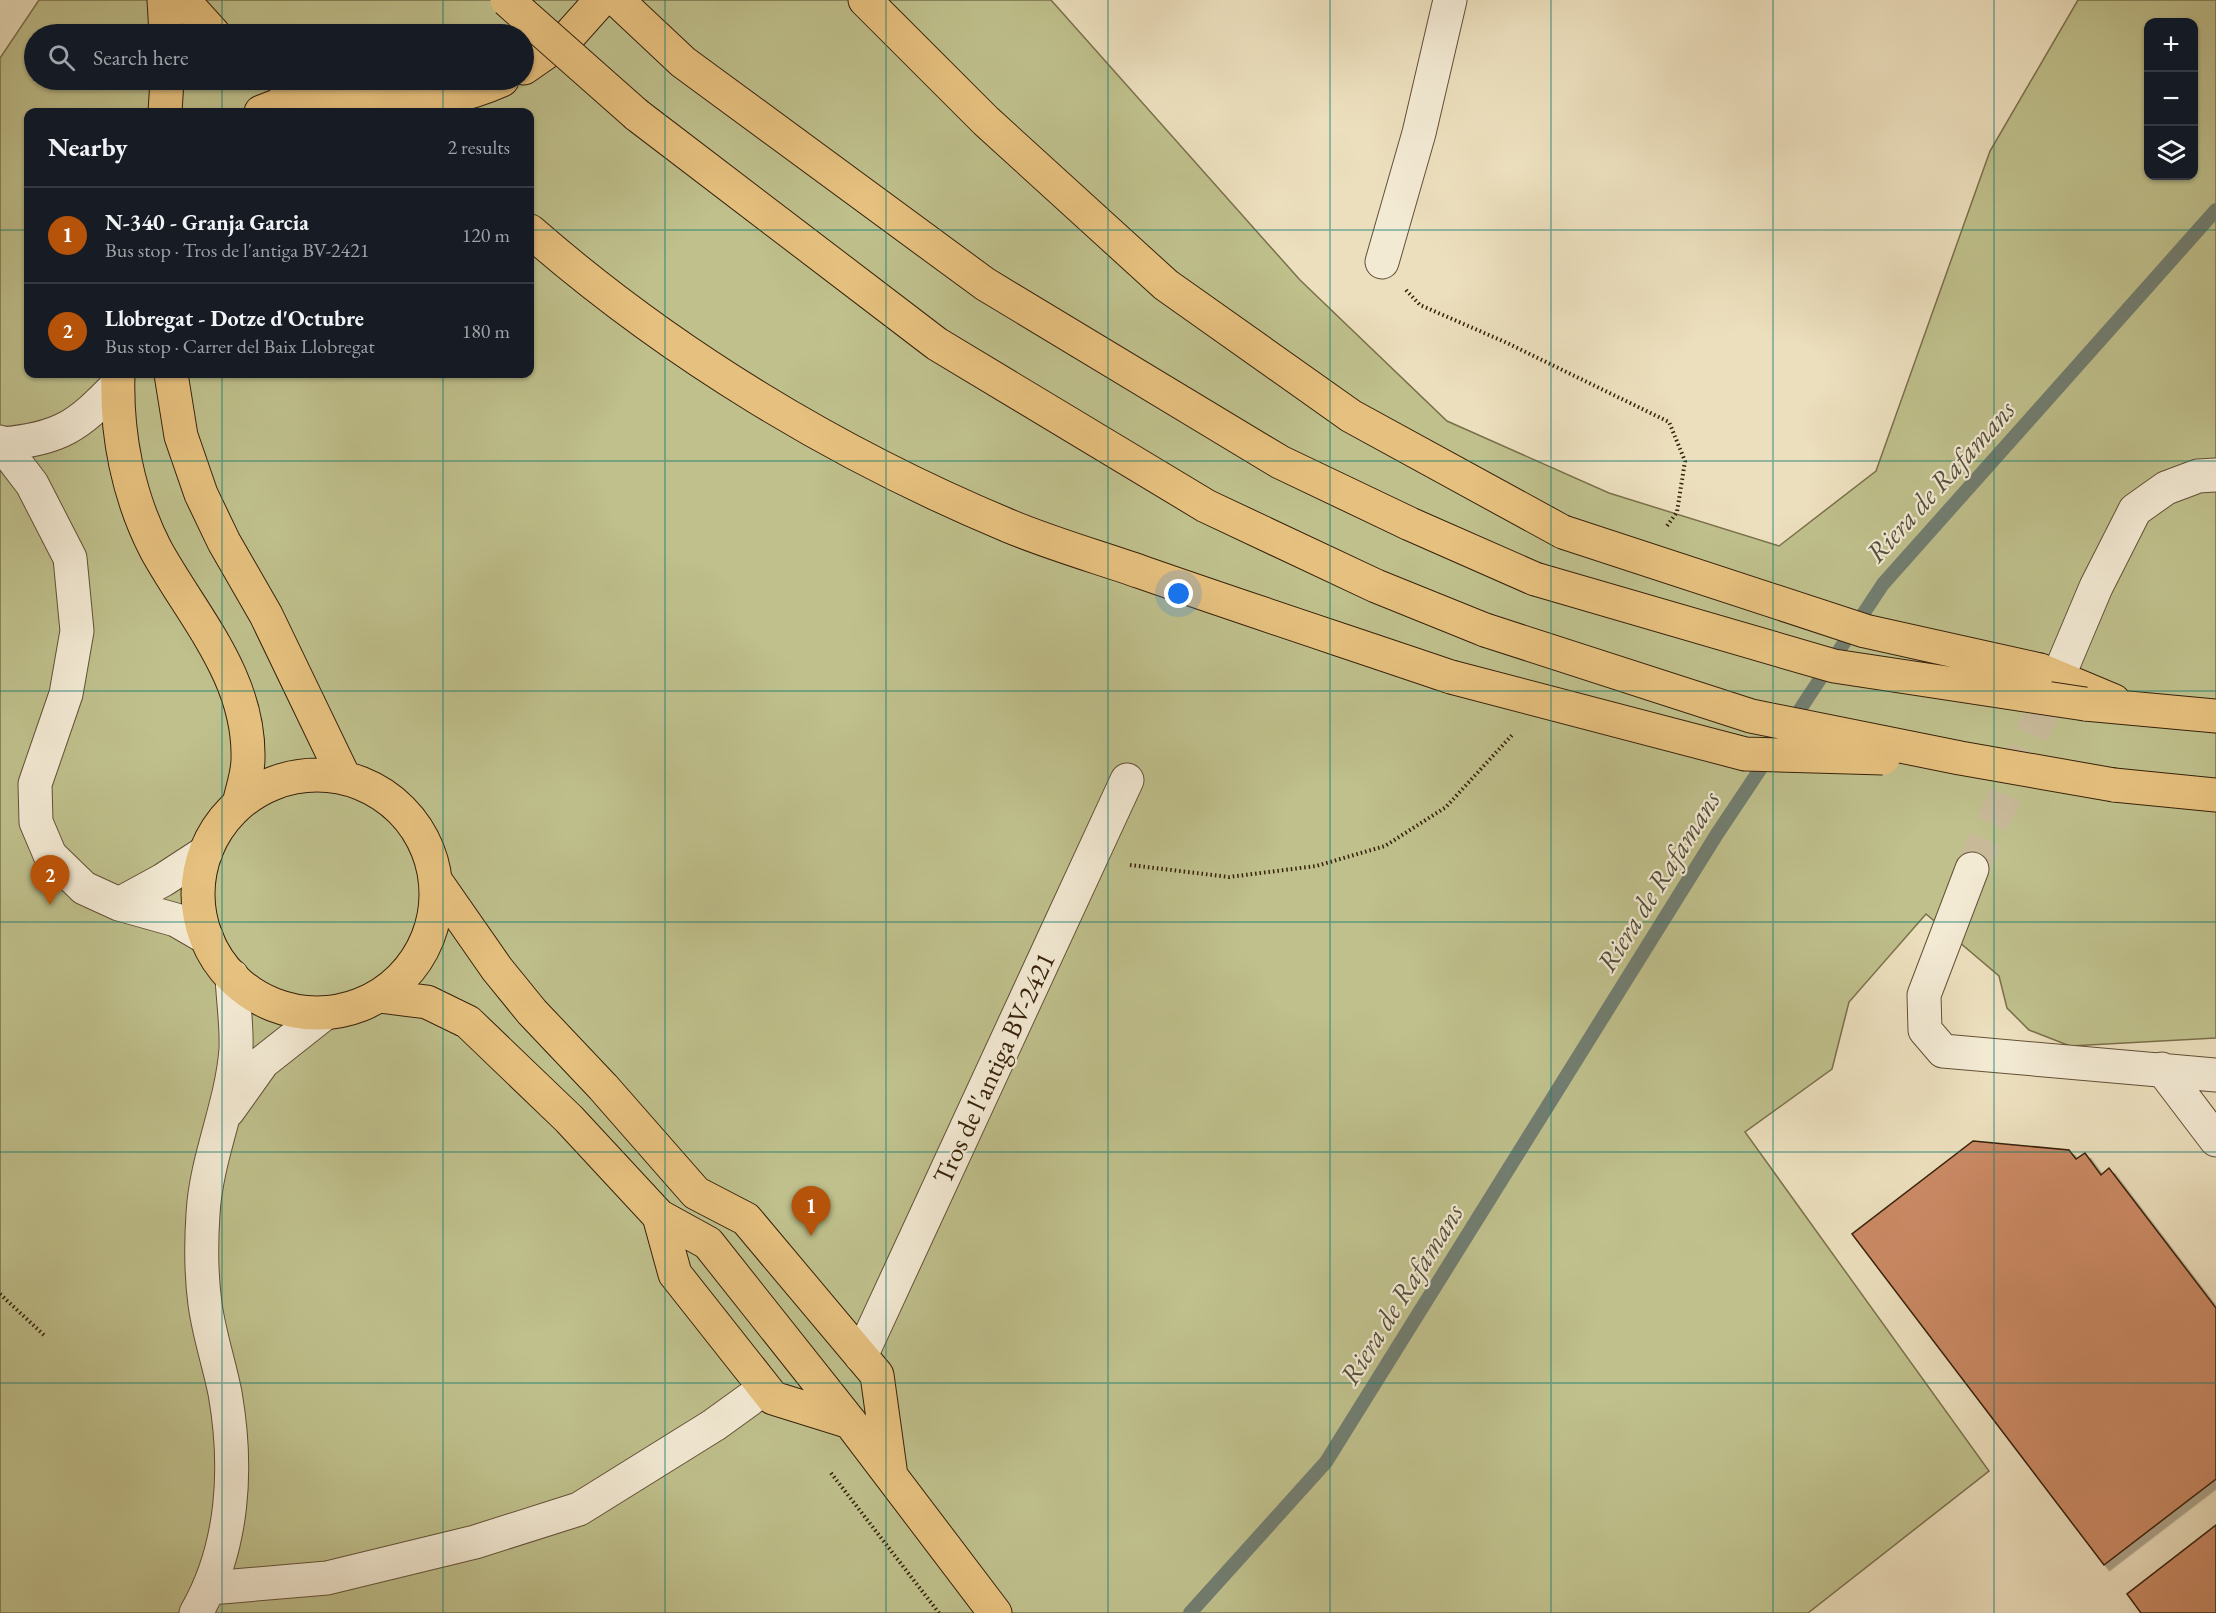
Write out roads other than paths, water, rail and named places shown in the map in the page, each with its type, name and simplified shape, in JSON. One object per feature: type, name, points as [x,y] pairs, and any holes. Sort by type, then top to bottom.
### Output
[{"type":"main road","points":[[164,0],[165,24]]},
{"type":"main road","points":[[183,0],[205,24]]},
{"type":"main road","points":[[507,0],[637,115],[947,350],[1206,506],[1376,586],[1485,630],[1751,716],[1960,758],[2115,785],[2216,795]]},
{"type":"main road","points":[[534,61],[567,38],[601,0]]},
{"type":"main road","points":[[617,0],[683,62],[986,284],[1280,462],[1410,524],[1535,579],[1834,666],[2085,704],[2216,716]]},
{"type":"main road","points":[[865,0],[986,121],[1166,285],[1350,416],[1563,532],[1865,631],[2050,670],[2135,710]]},
{"type":"main road","points":[[165,108],[167,90]]},
{"type":"main road","points":[[308,90],[321,95],[389,108],[452,96],[471,90]]},
{"type":"main road","points":[[271,108],[321,95]]},
{"type":"main road","points":[[534,235],[587,281],[679,349],[839,444],[924,488],[1011,526],[1451,677],[1745,754],[1960,758]]},
{"type":"main road","points":[[172,378],[181,436],[201,494],[224,542],[266,615],[344,777]]},
{"type":"main road","points":[[117,380],[122,450],[136,503],[156,549],[227,665],[245,724],[248,760],[239,804]]},
{"type":"main road","points":[[321,775],[344,777],[377,790],[400,809],[417,830],[429,854],[435,880],[435,908],[429,934],[417,958],[400,979],[379,996],[355,1007],[325,1013],[296,1011],[267,1002],[242,987],[222,965],[207,938],[199,909],[199,880],[206,852],[220,826],[239,804],[264,787],[291,777],[321,775]]},
{"type":"main road","points":[[435,880],[511,986],[696,1193],[746,1219],[877,1375],[892,1478]]},
{"type":"main road","points":[[379,996],[427,1002],[468,1022],[569,1119],[659,1216],[708,1244],[850,1422],[995,1613]]},
{"type":"main road","points":[[696,1193],[708,1244]]},
{"type":"main road","points":[[659,1216],[675,1274],[773,1398],[850,1422]]},
{"type":"street","points":[[1382,262],[1419,133],[1450,0]]},
{"type":"street","points":[[1,443],[36,441],[63,432],[90,414],[117,380]]},
{"type":"street","points":[[1,443],[32,484],[70,558],[77,631],[66,694],[35,784],[36,822],[50,855],[84,888],[119,904],[176,920],[207,938]]},
{"type":"street","points":[[2050,670],[2135,510],[2166,488],[2198,476],[2216,475]]},
{"type":"street","name":"Tros de l'antiga BV-2421","points":[[861,1356],[1127,780]]},
{"type":"street","points":[[119,904],[163,880],[206,852]]},
{"type":"street","points":[[1972,869],[1924,994],[1925,1030],[1943,1051],[2216,1075]]},
{"type":"street","points":[[232,976],[236,1049],[211,1162],[203,1211],[201,1261],[205,1306],[231,1433],[232,1481],[222,1546],[203,1600],[327,1578],[475,1542],[579,1509],[714,1425],[750,1399]]},
{"type":"street","points":[[222,1119],[263,1062],[325,1013]]},
{"type":"street","points":[[2162,1069],[2216,1140]]},
{"type":"waterway","name":"Riera de Rafamans","points":[[1791,723],[1883,584],[2216,210]]},
{"type":"waterway","name":"Riera de Rafamans","points":[[1190,1613],[1326,1462],[1717,834],[1769,756]]},
{"type":"tunnel","points":[[1972,869],[2059,674]]},
{"type":"place","name":"Llobregat - Dotze d'Octubre","points":[[50,905]]},
{"type":"place","name":"N-340 - Granja Garcia","points":[[811,1236]]}]
